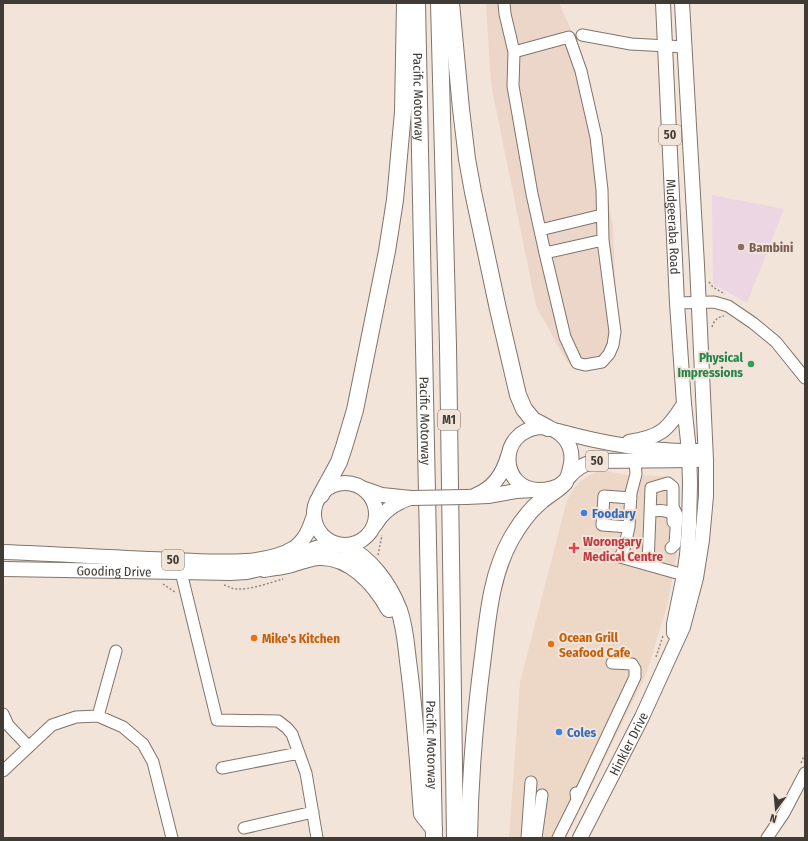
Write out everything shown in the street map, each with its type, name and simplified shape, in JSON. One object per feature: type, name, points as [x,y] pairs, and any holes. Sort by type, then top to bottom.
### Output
[{"type":"highway","points":[[321,495],[336,469],[344,447],[354,410],[387,251],[395,194],[403,112],[405,3]]},
{"type":"highway","name":"Pacific Motorway","points":[[417,3],[434,834]]},
{"type":"highway","name":"Pacific Motorway","points":[[439,3],[448,346],[455,838]]},
{"type":"highway","points":[[451,3],[460,109],[467,159],[482,237],[518,395],[524,409],[533,420],[550,429]]},
{"type":"highway","points":[[469,838],[472,750],[481,669],[494,583],[505,552],[518,528],[534,508],[559,488],[565,481]]},
{"type":"highway","points":[[343,546],[355,551],[381,578],[392,596],[401,618],[412,687],[422,814],[434,834]]},
{"type":"highway","points":[[264,569],[317,558],[337,560],[352,567],[361,574],[386,604],[399,631],[408,661]]},
{"type":"main road","name":"Mudgeeraba Road","points":[[663,3],[677,303],[689,456]]},
{"type":"main road","name":"Mudgeeraba Road","points":[[682,3],[699,302],[705,455]]},
{"type":"main road","name":"50","points":[[614,444],[647,439],[660,433],[674,420],[684,404]]},
{"type":"main road","name":"50","points":[[468,497],[483,492],[497,480],[503,471],[511,445],[515,439],[524,432],[535,428],[550,429],[593,440],[689,456]]},
{"type":"main road","points":[[550,429],[564,437],[571,448],[571,464],[565,481]]},
{"type":"main road","points":[[593,440],[629,453],[636,460]]},
{"type":"main road","points":[[509,452],[509,465],[516,479],[529,488],[539,490]]},
{"type":"main road","name":"50","points":[[314,514],[316,504],[321,495],[326,489],[336,484],[350,483],[378,494],[411,498],[488,496],[516,491],[552,488],[565,481],[577,469],[590,462],[601,460],[636,460],[705,455]]},
{"type":"main road","name":"Hinkler Drive","points":[[690,577],[700,553],[706,482],[705,455]]},
{"type":"main road","name":"Hinkler Drive","points":[[580,838],[642,717],[683,627],[690,577],[689,456]]},
{"type":"main road","points":[[362,487],[370,494],[375,503],[379,527]]},
{"type":"main road","name":"50","points":[[343,546],[353,545],[360,542],[379,527],[380,517],[388,509],[396,503],[411,498]]},
{"type":"main road","points":[[314,514],[316,525],[322,535],[333,543],[343,546]]},
{"type":"main road","name":"Gooding Drive","points":[[3,552],[136,559],[250,560],[279,554],[296,547],[309,530],[314,514]]},
{"type":"main road","name":"Gooding Drive","points":[[3,569],[230,573],[264,569],[327,545],[343,546]]},
{"type":"street","points":[[504,3],[505,14],[514,52],[512,72],[513,86],[540,230],[565,337],[577,363],[585,365],[602,362],[609,354],[615,337],[602,240],[602,190],[596,137],[581,71],[569,37],[514,52]]},
{"type":"street","points":[[582,35],[631,44],[685,47]]},
{"type":"street","points":[[540,230],[602,215]]},
{"type":"street","points":[[545,253],[602,240]]},
{"type":"street","points":[[677,303],[718,302],[739,313],[776,342],[805,378]]},
{"type":"street","points":[[636,460],[636,474],[631,498],[630,527],[624,549],[620,557],[690,577]]},
{"type":"street","points":[[648,565],[650,488],[668,483],[673,487],[673,507],[677,517],[675,544],[669,549],[672,544],[672,515],[669,512],[663,511],[650,512]]},
{"type":"street","points":[[630,527],[602,525],[604,496],[631,498]]},
{"type":"street","points":[[181,572],[217,720],[278,721],[287,728],[292,734],[306,773],[317,838]]},
{"type":"street","points":[[98,716],[116,651]]},
{"type":"street","points":[[558,838],[635,677],[635,669],[632,664],[612,663]]},
{"type":"street","points":[[3,714],[8,725],[28,746]]},
{"type":"street","points":[[3,771],[52,725],[76,717],[98,716],[123,727],[143,744],[153,762],[172,838]]},
{"type":"street","points":[[222,768],[299,753]]},
{"type":"street","points":[[767,838],[784,813],[805,773]]},
{"type":"street","points":[[527,838],[531,782]]},
{"type":"street","points":[[577,800],[576,791],[579,783]]},
{"type":"street","points":[[536,838],[542,795]]},
{"type":"street","points":[[244,828],[313,812]]},
{"type":"path","points":[[376,559],[381,536],[379,527]]},
{"type":"shaded area","points":[[486,3],[559,3],[583,57],[613,227],[617,332],[594,366],[581,366],[567,362],[536,306],[491,84]]},
{"type":"shaded area","name":"Bambini","points":[[712,195],[784,209],[747,303],[713,284]]},
{"type":"shaded area","points":[[606,471],[628,475],[663,476],[671,478],[679,488],[677,554],[667,606],[646,675],[566,838],[509,838],[520,682],[567,500],[572,491],[581,481],[597,472]]},
{"type":"place","name":"Bambini","points":[[741,247]]},
{"type":"place","name":"Physical Impressions","points":[[751,364]]},
{"type":"place","name":"Foodary","points":[[584,513]]},
{"type":"place","name":"Worongary Medical Centre","points":[[574,548]]},
{"type":"place","name":"Mike's Kitchen","points":[[254,638]]},
{"type":"place","name":"Ocean Grill Seafood Cafe","points":[[551,644]]},
{"type":"place","name":"Coles","points":[[559,732]]}]
